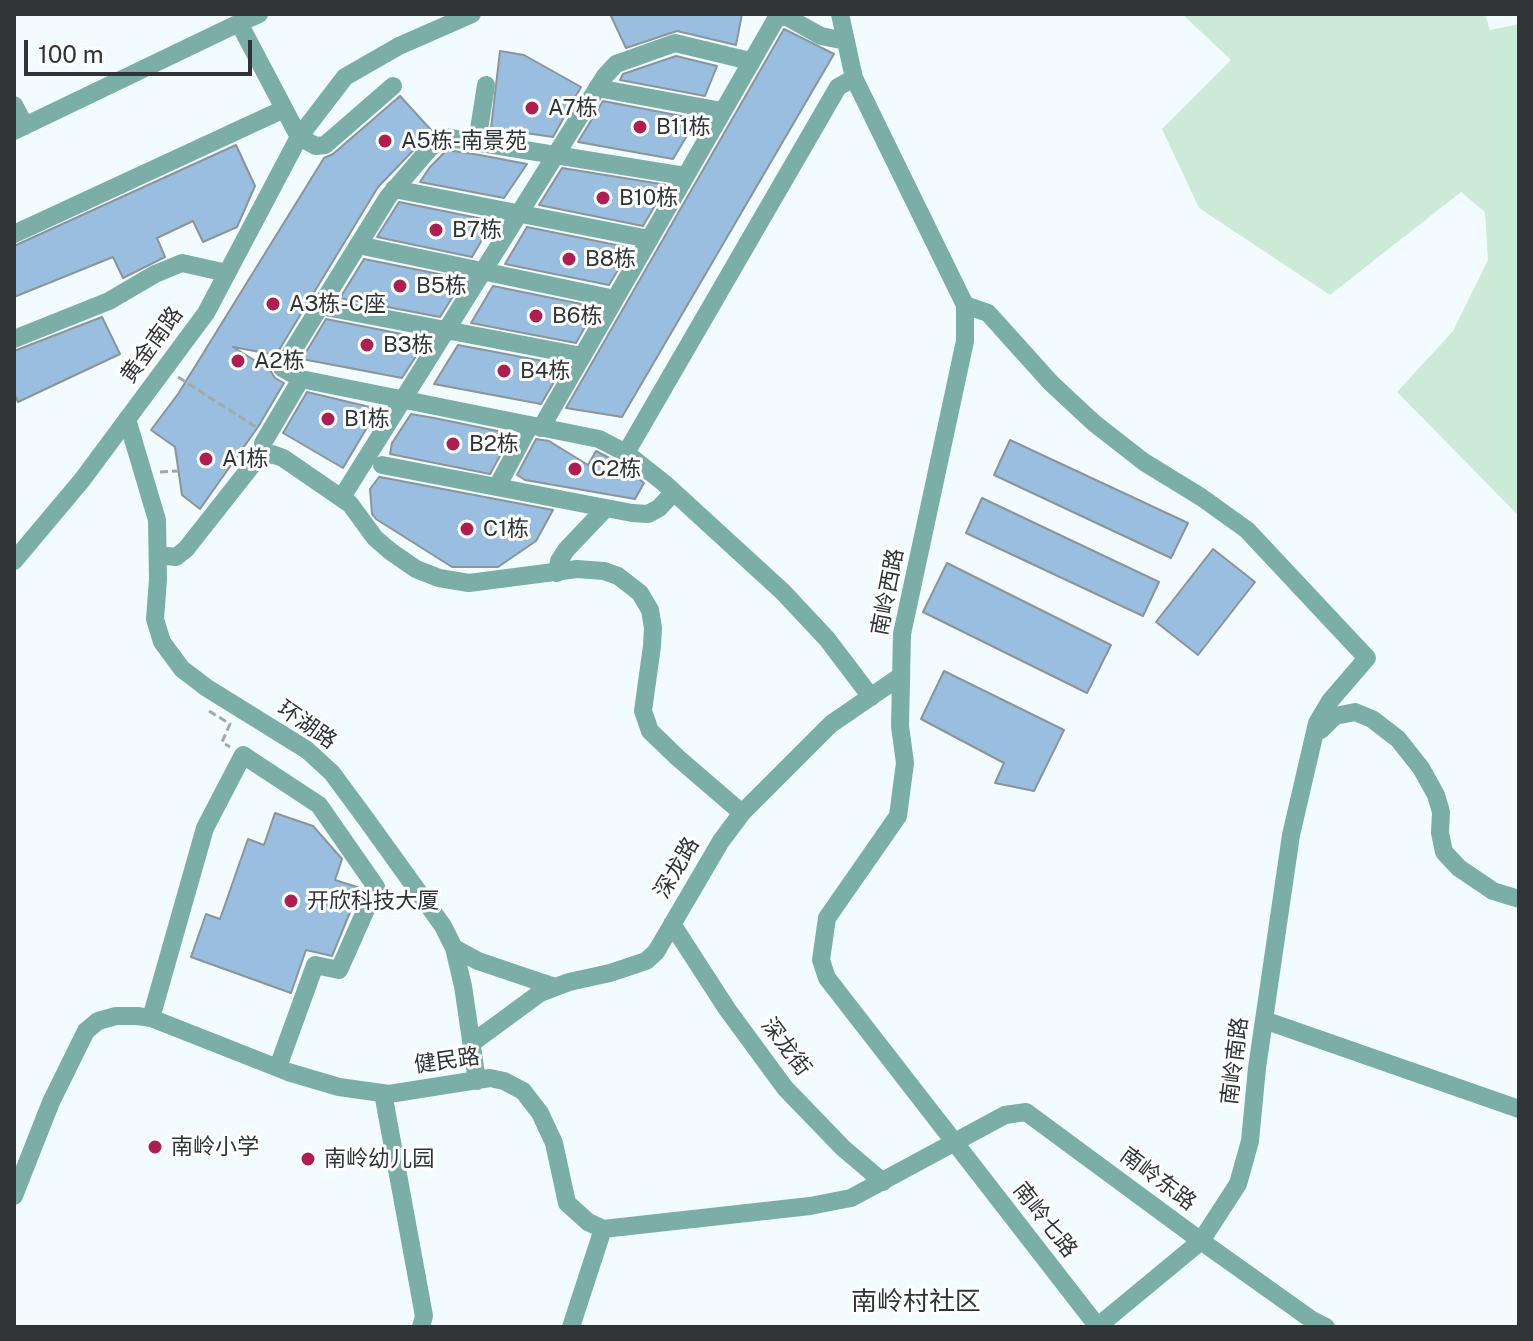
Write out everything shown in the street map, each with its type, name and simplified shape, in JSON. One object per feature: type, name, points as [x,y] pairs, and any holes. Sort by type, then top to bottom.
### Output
[{"type":"street","points":[[14,105],[19,128],[259,14]]},
{"type":"street","name":"黄金南路","points":[[14,561],[82,480],[206,313],[299,137],[345,77],[399,46],[472,14]]},
{"type":"street","name":"南岭西路","points":[[840,14],[854,78],[965,305],[965,341],[902,634],[900,726],[905,763],[898,816],[827,918],[821,960],[827,978],[955,1143]]},
{"type":"street","points":[[497,487],[582,356],[776,19],[785,16],[821,36],[846,41]]},
{"type":"street","points":[[239,23],[299,137],[316,146],[325,145],[393,86]]},
{"type":"street","points":[[342,497],[597,88],[616,64],[675,43],[750,61]]},
{"type":"street","points":[[626,453],[838,87],[854,78]]},
{"type":"street","points":[[477,142],[486,85]]},
{"type":"street","points":[[597,88],[722,111]]},
{"type":"street","points":[[14,234],[284,109]]},
{"type":"street","points":[[685,176],[444,137],[430,148],[394,189],[282,368],[301,379],[599,439],[626,453],[674,492],[783,592],[827,639],[871,697]]},
{"type":"street","points":[[394,189],[649,239]]},
{"type":"street","points":[[358,245],[615,299]]},
{"type":"street","points":[[14,339],[109,301],[155,274],[182,263],[212,267],[227,273]]},
{"type":"street","name":"南岭南路","points":[[965,305],[988,313],[1051,383],[1094,423],[1144,462],[1247,530],[1367,658],[1330,701],[1317,723],[1291,835],[1250,1141],[1238,1184],[1201,1241],[1097,1327]]},
{"type":"street","points":[[320,306],[582,356]]},
{"type":"street","points":[[264,455],[263,443],[301,379]]},
{"type":"street","name":"环湖路","points":[[127,419],[157,520],[155,619],[162,642],[182,669],[307,750],[332,773],[443,926],[454,948],[463,986],[477,1081]]},
{"type":"street","points":[[158,555],[176,557],[186,549],[257,459],[264,455],[278,455],[342,497],[364,520],[375,538],[390,551],[416,569],[439,578],[469,583],[577,569],[604,571],[629,582],[650,610],[653,628],[650,674],[643,711],[650,731],[742,813]]},
{"type":"street","points":[[382,465],[648,514],[659,508],[674,492]]},
{"type":"street","points":[[557,573],[559,561],[566,550],[606,508]]},
{"type":"street","name":"深龙路","points":[[472,1043],[540,993],[646,961],[656,952],[721,841],[742,813],[831,724],[901,676]]},
{"type":"street","points":[[1313,743],[1322,727],[1335,716],[1355,712],[1372,719],[1398,739],[1421,768],[1436,795],[1441,812],[1440,833],[1444,852],[1459,868],[1493,891],[1519,899]]},
{"type":"street","points":[[151,1018],[205,828],[243,755],[319,805],[376,887],[339,970],[315,965],[278,1067]]},
{"type":"street","name":"深龙街","points":[[672,924],[727,1009],[785,1088],[843,1148],[883,1182]]},
{"type":"street","points":[[454,948],[478,961],[555,987]]},
{"type":"street","name":"健民路","points":[[14,1196],[18,1175],[86,1031],[98,1021],[116,1016],[151,1018],[339,1087],[383,1093],[490,1078],[504,1081],[523,1091],[540,1113],[554,1143],[567,1203],[588,1222],[603,1229]]},
{"type":"street","points":[[1264,1020],[1519,1109]]},
{"type":"street","points":[[383,1093],[424,1316],[421,1327]]},
{"type":"street","name":"南岭东路","points":[[955,1143],[1005,1115],[1020,1112],[1033,1115],[1201,1241],[1326,1327]]},
{"type":"street","points":[[571,1327],[603,1229],[810,1206],[851,1198],[955,1143]]},
{"type":"street","name":"南岭七路","points":[[955,1143],[1097,1327]]},
{"type":"path","points":[[164,369],[268,434]]},
{"type":"path","points":[[215,693],[206,708],[230,724],[222,742],[243,755]]},
{"type":"green space","points":[[1182,14],[1485,14],[1490,30],[1519,24],[1519,516],[1397,392],[1453,331],[1488,260],[1485,212],[1461,192],[1330,295],[1199,208],[1162,129],[1231,60]]},
{"type":"building","points":[[610,14],[742,14],[736,45],[677,31],[626,48]]},
{"type":"building","points":[[784,29],[834,54],[622,417],[566,408]]},
{"type":"building","name":"A7栋","points":[[500,51],[524,55],[581,87],[553,137],[491,128]]},
{"type":"building","points":[[676,56],[717,66],[705,96],[620,80],[623,74]]},
{"type":"building","points":[[400,96],[432,131],[378,187],[276,355],[233,347],[270,370],[275,378],[284,383],[258,427],[200,509],[182,495],[175,447],[151,430],[178,394],[324,158],[333,154]]},
{"type":"building","name":"B11栋","points":[[603,101],[697,119],[673,159],[578,142]]},
{"type":"building","points":[[236,145],[255,186],[237,227],[203,242],[193,221],[157,238],[165,257],[123,278],[113,257],[14,297],[14,246]]},
{"type":"building","points":[[447,150],[527,164],[504,198],[420,182]]},
{"type":"building","name":"B10栋","points":[[562,168],[667,185],[643,226],[539,205]]},
{"type":"building","name":"B7栋","points":[[399,202],[493,221],[472,257],[377,237]]},
{"type":"building","name":"B8栋","points":[[527,227],[631,248],[609,285],[505,264]]},
{"type":"building","name":"B5栋","points":[[364,259],[464,279],[440,317],[340,298]]},
{"type":"building","name":"B6栋","points":[[493,286],[596,307],[576,343],[471,323]]},
{"type":"building","points":[[102,317],[120,354],[18,402],[14,393],[14,351]]},
{"type":"building","name":"B3栋","points":[[326,319],[427,339],[402,378],[302,359]]},
{"type":"building","name":"B4栋","points":[[458,345],[564,365],[541,404],[434,384]]},
{"type":"building","name":"B1栋","points":[[307,392],[378,409],[343,468],[283,433]]},
{"type":"building","name":"B2栋","points":[[411,414],[512,434],[490,474],[390,454],[392,443]]},
{"type":"building","name":"C2栋","points":[[536,439],[549,441],[588,465],[596,451],[619,463],[644,483],[635,499],[525,480],[517,475]]},
{"type":"building","points":[[1010,440],[1188,523],[1171,558],[994,475]]},
{"type":"building","name":"C1栋","points":[[379,477],[553,510],[536,541],[498,567],[452,567],[376,519],[372,514],[370,489]]},
{"type":"building","points":[[982,498],[1159,582],[1143,616],[966,533]]},
{"type":"building","points":[[1213,549],[1255,582],[1198,655],[1156,622]]},
{"type":"building","points":[[947,563],[1111,645],[1087,693],[923,612]]},
{"type":"building","points":[[944,671],[1064,730],[1034,791],[995,783],[1004,763],[921,719]]},
{"type":"building","name":"开欣科技大厦","points":[[275,813],[313,826],[342,859],[335,880],[360,888],[332,956],[306,950],[291,993],[191,957],[206,914],[220,919],[248,839],[264,845]]},
{"type":"place","name":"A7栋","points":[[532,108]]},
{"type":"place","name":"B11栋","points":[[640,127]]},
{"type":"place","name":"A5栋-南景苑","points":[[385,141]]},
{"type":"place","name":"B10栋","points":[[603,198]]},
{"type":"place","name":"B7栋","points":[[436,230]]},
{"type":"place","name":"B8栋","points":[[569,259]]},
{"type":"place","name":"B5栋","points":[[400,286]]},
{"type":"place","name":"A3栋-C座","points":[[273,304]]},
{"type":"place","name":"B6栋","points":[[536,316]]},
{"type":"place","name":"B3栋","points":[[367,345]]},
{"type":"place","name":"A2栋","points":[[238,361]]},
{"type":"place","name":"B4栋","points":[[504,371]]},
{"type":"place","name":"B1栋","points":[[328,419]]},
{"type":"place","name":"B2栋","points":[[453,444]]},
{"type":"place","name":"A1栋","points":[[206,459]]},
{"type":"place","name":"C2栋","points":[[575,469]]},
{"type":"place","name":"C1栋","points":[[467,529]]},
{"type":"place","name":"开欣科技大厦","points":[[291,901]]},
{"type":"place","name":"南岭小学","points":[[155,1147]]},
{"type":"place","name":"南岭幼儿园","points":[[308,1159]]},
{"type":"district","name":"南岭村社区","points":[[916,1302]]}]
